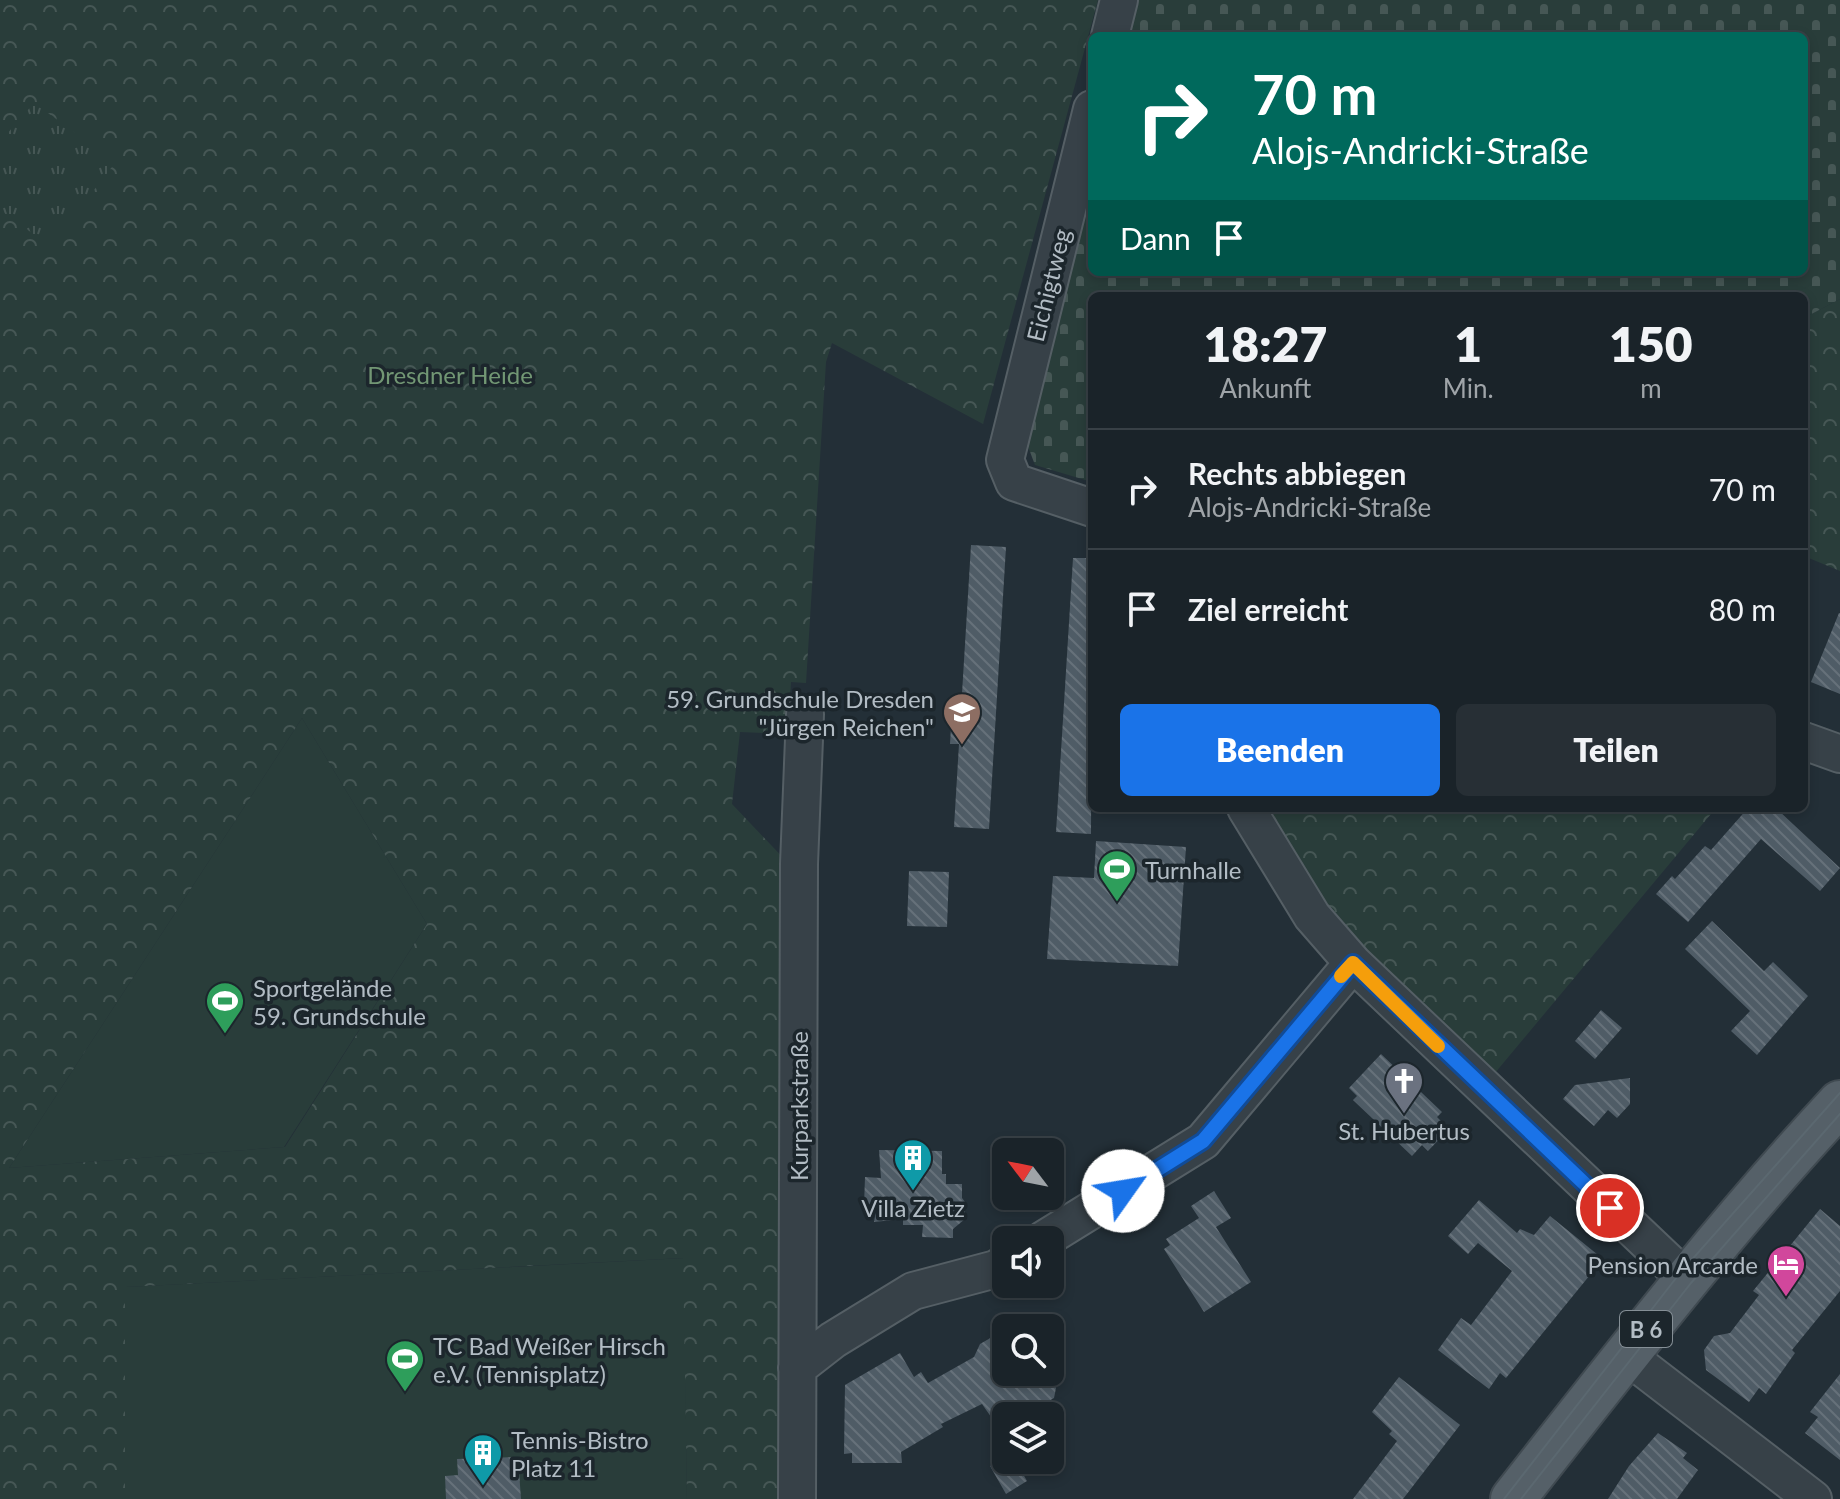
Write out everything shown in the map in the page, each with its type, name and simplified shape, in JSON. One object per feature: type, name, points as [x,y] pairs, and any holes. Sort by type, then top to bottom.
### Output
[{"type":"main road","name":"B 6","points":[[1513,1499],[1685,1278],[1758,1191],[1840,1103]]},
{"type":"street","points":[[1111,32],[1119,0]]},
{"type":"street","name":"Eichigtweg","points":[[1088,125],[1005,460],[1014,482],[1088,507]]},
{"type":"street","name":"Kurparkstraße","points":[[797,1499],[799,880],[805,714]]},
{"type":"street","points":[[1808,742],[1840,754]]},
{"type":"street","points":[[1248,812],[1312,916],[1353,963],[1685,1278]]},
{"type":"street","points":[[1064,1227],[1203,1141],[1353,963]]},
{"type":"street","points":[[797,1368],[833,1340],[913,1291],[992,1270]]},
{"type":"street","points":[[1626,1355],[1813,1499]]},
{"type":"green space","name":"Dresdner Heide","points":[[0,0],[1098,0],[983,424],[832,343],[826,362],[806,683],[791,682],[788,734],[740,732],[732,804],[790,865],[786,1499],[687,1499],[683,1258],[125,1287],[125,1499],[0,1499]],"holes":[[[302,718],[427,924],[285,1147],[9,1168]]]},
{"type":"green space","points":[[1132,0],[1840,0],[1840,299],[1808,316],[1808,292],[1088,292],[1088,481],[1035,465],[1024,436],[1088,182],[1088,276],[1808,276],[1808,32],[1124,32]]},
{"type":"green space","points":[[34,103],[116,162],[50,246],[0,210],[0,142]]},
{"type":"green space","points":[[1840,299],[1840,571],[1808,558],[1808,316]]},
{"type":"green space","name":"Sportgelände 59. Grundschule","points":[[302,718],[427,924],[284,1147],[9,1168]]},
{"type":"green space","points":[[1266,812],[1713,812],[1490,1079],[1323,906]]},
{"type":"green space","name":"TC Bad Weißer Hirsch e.V. (Tennisplatz)","points":[[684,1258],[687,1499],[125,1499],[125,1287]]},
{"type":"building","points":[[971,545],[1006,547],[989,829],[954,827],[959,744],[950,744],[952,709],[961,710]]},
{"type":"building","points":[[1073,558],[1088,558],[1088,812],[1091,812],[1091,834],[1056,832]]},
{"type":"building","points":[[1840,613],[1840,694],[1811,682]]},
{"type":"building","points":[[1744,812],[1780,812],[1840,868],[1820,891],[1761,839],[1688,922],[1656,894],[1672,876],[1675,879],[1705,846],[1711,850]]},
{"type":"building","name":"Turnhalle","points":[[1096,841],[1186,847],[1178,966],[1047,959],[1053,876],[1094,878]]},
{"type":"building","points":[[909,871],[949,872],[947,927],[907,926]]},
{"type":"building","points":[[1712,921],[1764,971],[1773,962],[1808,996],[1757,1055],[1731,1031],[1750,1011],[1685,949]]},
{"type":"building","points":[[1601,1010],[1622,1028],[1595,1059],[1575,1041]]},
{"type":"building","name":"St. Hubertus","points":[[1381,1054],[1442,1112],[1437,1117],[1449,1129],[1428,1151],[1422,1145],[1412,1156],[1353,1100],[1357,1096],[1349,1088]]},
{"type":"building","points":[[1630,1078],[1630,1104],[1617,1118],[1608,1110],[1594,1126],[1563,1099],[1575,1085]]},
{"type":"building","name":"Villa Zietz","points":[[879,1150],[942,1151],[942,1174],[946,1174],[946,1184],[962,1184],[965,1202],[965,1219],[953,1229],[953,1238],[922,1237],[923,1225],[903,1225],[903,1219],[874,1222],[877,1206],[864,1206],[865,1177],[881,1178]]},
{"type":"building","points":[[1214,1191],[1231,1218],[1216,1227],[1251,1282],[1204,1312],[1164,1249],[1170,1245],[1166,1239],[1199,1218],[1191,1206]]},
{"type":"building","points":[[1479,1200],[1517,1233],[1520,1229],[1534,1235],[1550,1216],[1603,1259],[1506,1378],[1500,1373],[1489,1389],[1438,1350],[1461,1318],[1471,1325],[1512,1271],[1478,1243],[1468,1254],[1448,1236]]},
{"type":"building","points":[[1820,1209],[1840,1226],[1840,1291],[1792,1350],[1795,1353],[1766,1394],[1759,1388],[1749,1402],[1706,1370],[1704,1350],[1714,1336],[1730,1333],[1759,1295],[1753,1291]]},
{"type":"building","points":[[992,1337],[992,1386],[1055,1386],[1054,1398],[1047,1402],[992,1402],[992,1418],[982,1404],[941,1424],[943,1427],[901,1452],[902,1463],[852,1463],[852,1453],[844,1454],[845,1385],[900,1353],[914,1377],[921,1372],[928,1383],[974,1357],[980,1344]]},
{"type":"building","points":[[1840,1374],[1840,1460],[1805,1433],[1818,1417],[1810,1412]]},
{"type":"building","points":[[1399,1377],[1460,1425],[1403,1499],[1353,1499],[1397,1441],[1389,1434],[1392,1431],[1372,1412]]},
{"type":"building","points":[[1658,1433],[1687,1453],[1683,1458],[1698,1470],[1677,1499],[1608,1499],[1629,1466]]},
{"type":"building","name":"Tennis-Bistro Platz 11","points":[[518,1457],[521,1499],[446,1499],[445,1476],[458,1475],[457,1459]]},
{"type":"building","points":[[995,1474],[1023,1474],[1027,1481],[1006,1494]]},
{"type":"tram line","points":[[1504,1499],[1680,1273],[1840,1093]]},
{"type":"tram line","points":[[1521,1499],[1691,1283],[1840,1114]]},
{"type":"slow traffic","points":[[1341,976],[1353,963],[1438,1046]]},
{"type":"place","name":"59. Grundschule Dresden \"Jürgen Reichen\"","points":[[962,746]]},
{"type":"place","name":"Turnhalle","points":[[1117,903]]},
{"type":"place","name":"Sportgelände 59. Grundschule","points":[[225,1035]]},
{"type":"place","name":"St. Hubertus","points":[[1404,1115]]},
{"type":"place","name":"Villa Zietz","points":[[913,1192]]},
{"type":"place","name":"Pension Arcarde","points":[[1786,1298]]},
{"type":"place","name":"TC Bad Weißer Hirsch e.V. (Tennisplatz)","points":[[405,1393]]},
{"type":"place","name":"Tennis-Bistro Platz 11","points":[[483,1487]]},
{"type":"route","points":[[1123,1191],[1203,1141],[1353,963],[1610,1208]]}]
